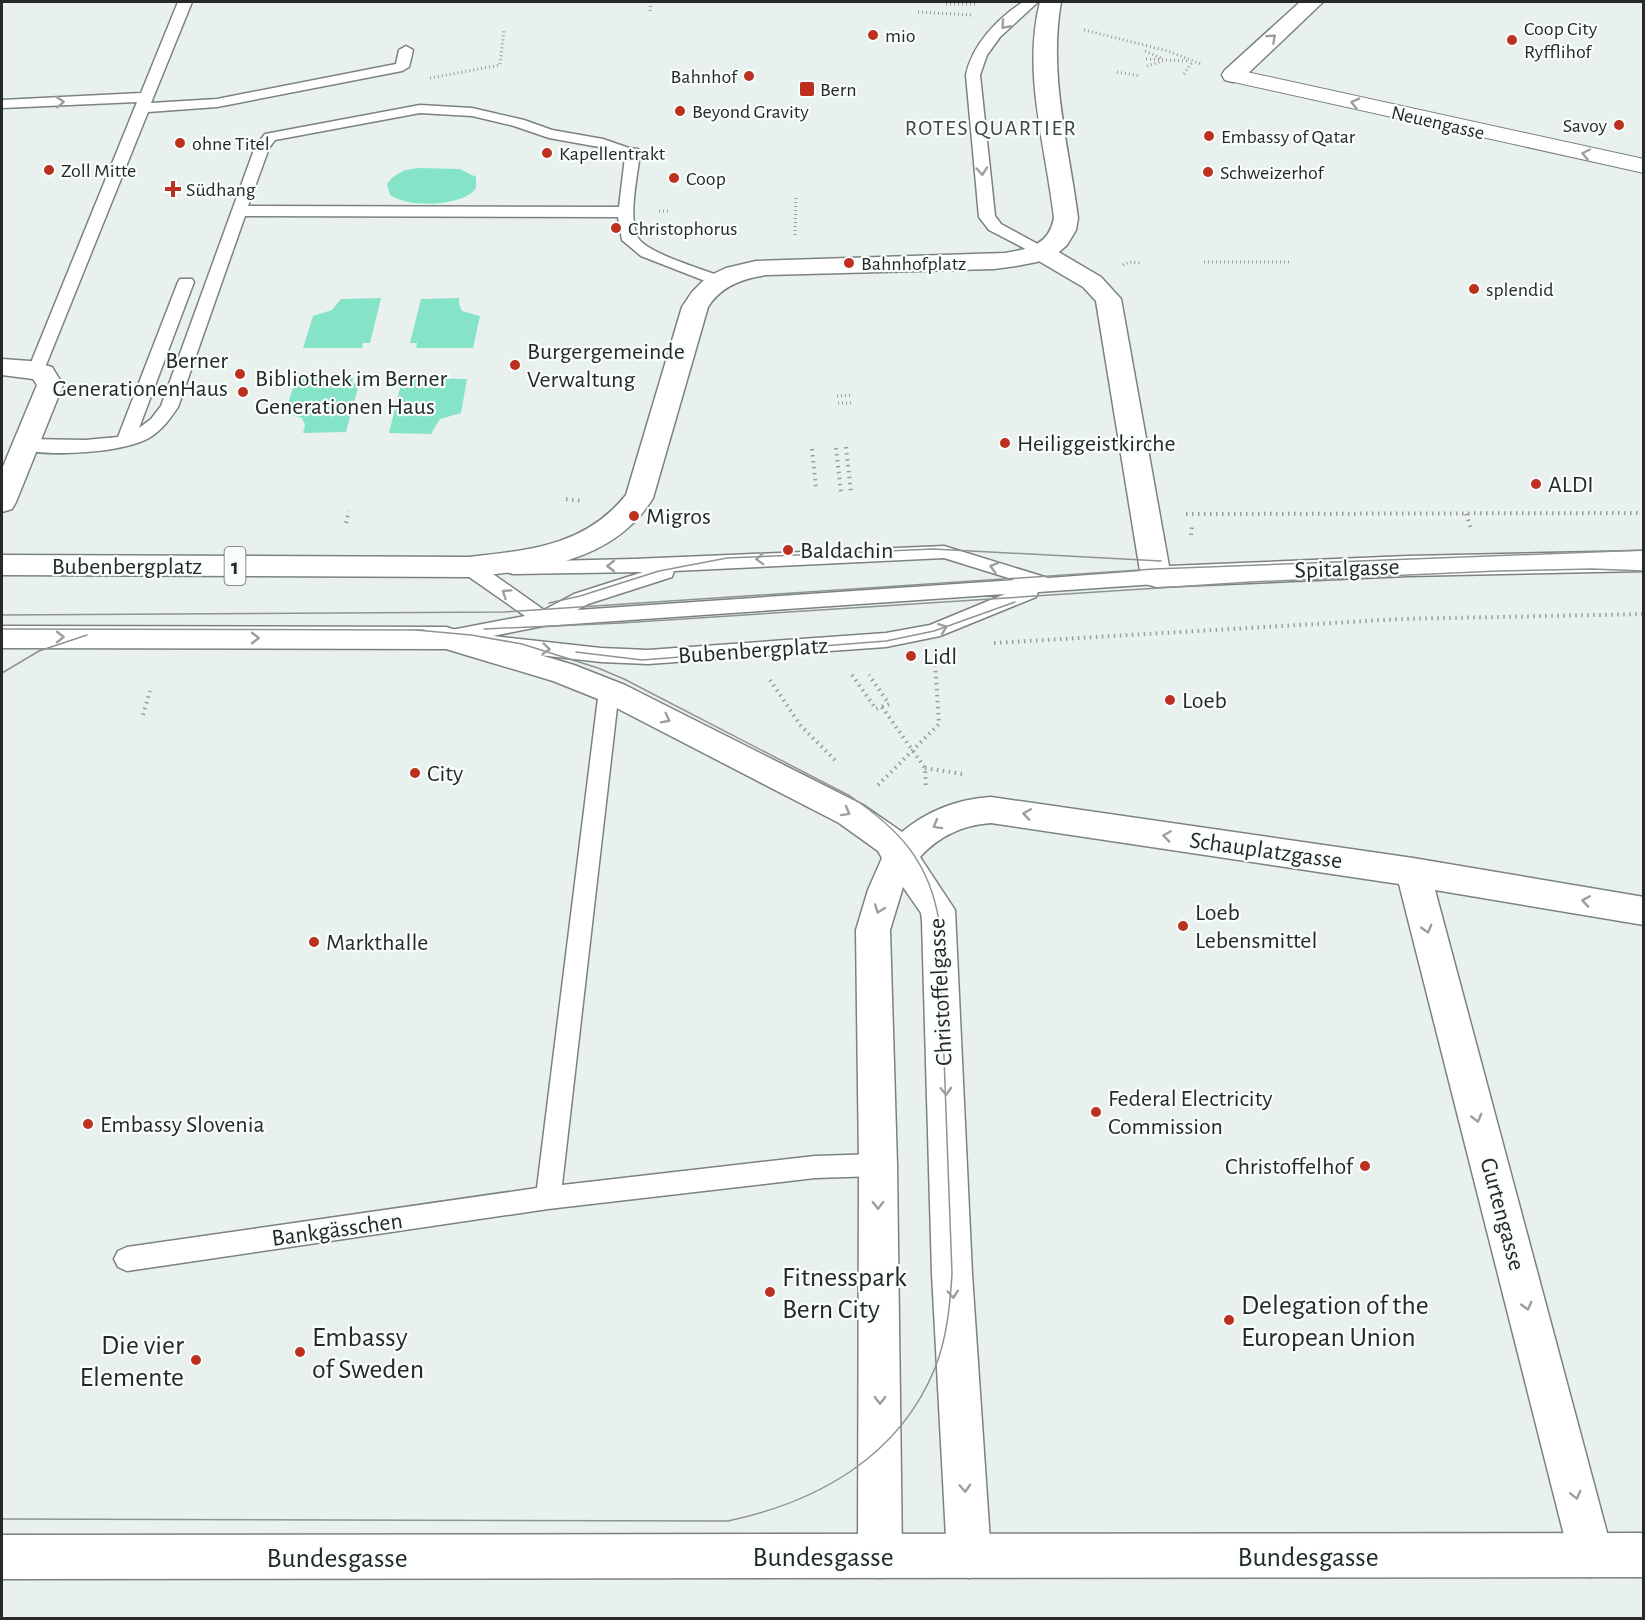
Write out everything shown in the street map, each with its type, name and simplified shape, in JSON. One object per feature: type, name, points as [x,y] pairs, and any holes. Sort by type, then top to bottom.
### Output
[{"type":"street","points":[[1233,75],[1312,2]]},
{"type":"street","name":"1","points":[[718,281],[745,270],[767,267],[970,264],[1006,261],[1041,252],[1053,245],[1062,235],[1066,218],[1047,83],[1048,12]]},
{"type":"street","name":"Neuengasse","points":[[1233,75],[1644,166]]},
{"type":"street","points":[[1041,252],[1092,282],[1108,299],[1156,577]]},
{"type":"street","name":"Bubenbergplatz","points":[[2,565],[469,567],[539,558],[591,542],[619,523],[639,498],[695,307],[701,296],[718,281]]},
{"type":"street","points":[[2,367],[36,370],[48,377],[50,385],[2,502]]},
{"type":"street","name":"Spitalgasse","points":[[1156,577],[1430,565],[1644,561]]},
{"type":"street","name":"Bubenbergplatz","points":[[2,637],[446,638],[563,673],[609,690],[850,814],[883,836],[901,855]]},
{"type":"street","name":"Schauplatzgasse","points":[[901,855],[921,835],[937,825],[962,813],[991,810],[1413,872],[1644,911]]},
{"type":"street","points":[[880,1556],[878,1165],[873,930],[876,915],[901,855]]},
{"type":"street","name":"Christoffelgasse","points":[[901,855],[938,910],[952,1274],[969,1556]]},
{"type":"street","name":"Gurtengasse","points":[[1413,872],[1591,1555]]},
{"type":"street","name":"Bundesgasse","points":[[2,1557],[1644,1555]]},
{"type":"lane","points":[[36,370],[133,127],[146,102],[186,2]]},
{"type":"lane","points":[[1031,2],[1021,7],[980,53],[973,75],[987,217],[995,227],[1041,252]]},
{"type":"lane","points":[[2,104],[217,103],[402,68],[406,50]]},
{"type":"lane","points":[[372,73],[376,56]]},
{"type":"lane","points":[[340,80],[344,63]]},
{"type":"lane","points":[[308,86],[313,69]]},
{"type":"lane","points":[[278,92],[283,75]]},
{"type":"lane","points":[[247,97],[252,82]]},
{"type":"lane","points":[[217,103],[222,88]]},
{"type":"lane","points":[[26,445],[105,445],[125,441],[152,428],[161,420],[169,407],[262,147],[270,137],[420,109],[472,112],[519,123],[558,136],[603,143],[633,154],[626,212],[627,234],[636,246],[718,281]]},
{"type":"lane","points":[[239,210],[626,212]]},
{"type":"lane","points":[[125,441],[186,282]]},
{"type":"lane","name":"Bubenbergplatz","points":[[469,567],[634,566],[934,552],[965,558],[1050,584]]},
{"type":"lane","name":"Bubenbergplatz","points":[[543,619],[581,599],[660,573],[732,560]]},
{"type":"lane","points":[[469,567],[543,619]]},
{"type":"lane","name":"Spitalgasse","points":[[1050,584],[1156,577]]},
{"type":"lane","name":"Bubenbergplatz","points":[[446,638],[543,619],[1050,584]]},
{"type":"lane","name":"Bubenbergplatz","points":[[446,638],[630,657],[712,654],[886,640],[933,631],[1050,584]]},
{"type":"lane","points":[[548,1198],[609,690]]},
{"type":"lane","name":"Bankgässchen","points":[[127,1259],[548,1198],[815,1167],[878,1165]]},
{"type":"path","points":[[650,11],[651,2]]},
{"type":"path","points":[[946,4],[979,4]]},
{"type":"path","points":[[918,12],[962,13],[978,17]]},
{"type":"path","points":[[426,79],[500,66],[504,30]]},
{"type":"path","points":[[1084,30],[1168,51],[1233,75]]},
{"type":"path","points":[[1145,51],[1167,60]]},
{"type":"path","points":[[1146,59],[1210,62]]},
{"type":"path","points":[[1147,66],[1167,60]]},
{"type":"path","points":[[1184,74],[1192,61]]},
{"type":"path","points":[[1117,72],[1140,76]]},
{"type":"path","points":[[211,142],[240,142]]},
{"type":"path","points":[[795,239],[796,196]]},
{"type":"path","points":[[1130,262],[1140,263]]},
{"type":"path","points":[[1204,262],[1291,262]]},
{"type":"path","points":[[837,396],[852,395]]},
{"type":"path","points":[[838,403],[853,403]]},
{"type":"path","points":[[846,447],[851,492]]},
{"type":"path","points":[[836,448],[841,492]]},
{"type":"path","points":[[812,449],[816,488]]},
{"type":"path","points":[[566,499],[586,501]]},
{"type":"path","points":[[346,523],[349,511]]},
{"type":"path","points":[[1185,514],[1644,513]]},
{"type":"path","points":[[1466,514],[1468,522]]},
{"type":"path","points":[[989,644],[1244,626],[1467,615],[1644,614]]},
{"type":"path","points":[[876,787],[939,724],[935,659]]},
{"type":"path","points":[[847,667],[876,709],[889,704],[866,670]]},
{"type":"path","points":[[770,679],[801,726]]},
{"type":"path","points":[[143,715],[150,691]]},
{"type":"path","points":[[882,706],[925,768],[926,796]]},
{"type":"path","points":[[925,768],[957,773]]},
{"type":"green space","points":[[460,169],[476,177],[476,188],[460,199],[435,204],[409,202],[390,195],[387,184],[394,177],[406,170]]},
{"type":"green space","points":[[381,298],[370,343],[363,343],[362,348],[303,348],[313,316],[332,310],[341,299]]},
{"type":"green space","points":[[459,298],[462,311],[480,316],[473,348],[416,348],[417,343],[410,343],[421,299]]},
{"type":"green space","points":[[296,378],[353,378],[352,383],[359,384],[346,432],[303,433],[305,425],[302,418],[285,413]]},
{"type":"green space","points":[[409,378],[467,379],[461,413],[440,419],[431,434],[389,433],[401,384],[407,384]]},
{"type":"tram line","points":[[549,603],[580,596],[659,571],[727,558],[933,549],[1161,561]]},
{"type":"tram line","points":[[2,615],[504,612],[1154,569],[1644,550]]},
{"type":"tram line","points":[[484,629],[621,623],[1251,582],[1498,571],[1592,569],[1644,571]]},
{"type":"tram line","points":[[576,652],[642,660],[886,641],[934,631],[1015,602]]},
{"type":"tram line","points":[[2,629],[424,630]]},
{"type":"tram line","points":[[2,1519],[728,1521],[793,1502],[851,1471],[877,1451],[900,1427],[919,1399],[935,1368],[945,1333],[952,1274],[939,921],[928,881],[909,848],[883,821],[850,796],[624,679],[598,668],[522,644],[471,635],[416,630]]},
{"type":"tram line","points":[[2,673],[39,651],[87,635]]},
{"type":"place","name":"mio","points":[[873,35]]},
{"type":"place","name":"Coop City Ryfflihof","points":[[1512,40]]},
{"type":"place","name":"Bahnhof","points":[[749,76]]},
{"type":"place","name":"Bern","points":[[807,89]]},
{"type":"place","name":"Beyond Gravity","points":[[680,111]]},
{"type":"place","name":"Savoy","points":[[1619,125]]},
{"type":"place","name":"Embassy of Qatar","points":[[1209,136]]},
{"type":"place","name":"ohne Titel","points":[[180,143]]},
{"type":"place","name":"Kapellentrakt","points":[[547,153]]},
{"type":"place","name":"Zoll Mitte","points":[[49,170]]},
{"type":"place","name":"Schweizerhof","points":[[1208,172]]},
{"type":"place","name":"Coop","points":[[674,178]]},
{"type":"place","name":"Südhang","points":[[173,189]]},
{"type":"place","name":"Christophorus","points":[[616,228]]},
{"type":"place","name":"Bahnhofplatz","points":[[849,263]]},
{"type":"place","name":"splendid","points":[[1474,289]]},
{"type":"place","name":"Burgergemeinde Verwaltung","points":[[515,365]]},
{"type":"place","name":"Berner GenerationenHaus","points":[[240,374]]},
{"type":"place","name":"Bibliothek im Berner Generationen Haus","points":[[243,392]]},
{"type":"place","name":"Heiliggeistkirche","points":[[1005,443]]},
{"type":"place","name":"ALDI","points":[[1536,484]]},
{"type":"place","name":"Migros","points":[[634,516]]},
{"type":"place","name":"Baldachin","points":[[788,550]]},
{"type":"place","name":"Lidl","points":[[911,656]]},
{"type":"place","name":"Loeb","points":[[1170,700]]},
{"type":"place","name":"City","points":[[415,773]]},
{"type":"place","name":"Loeb Lebensmittel","points":[[1183,926]]},
{"type":"place","name":"Markthalle","points":[[314,942]]},
{"type":"place","name":"Federal Electricity Commission","points":[[1096,1112]]},
{"type":"place","name":"Embassy Slovenia","points":[[88,1124]]},
{"type":"place","name":"Christoffelhof","points":[[1365,1166]]},
{"type":"place","name":"Fitnesspark Bern City","points":[[770,1292]]},
{"type":"place","name":"Delegation of the European Union","points":[[1229,1320]]},
{"type":"place","name":"Embassy of Sweden","points":[[300,1352]]},
{"type":"place","name":"Die vier Elemente","points":[[196,1360]]},
{"type":"district","name":"ROTES QUARTIER","points":[[991,127]]}]
